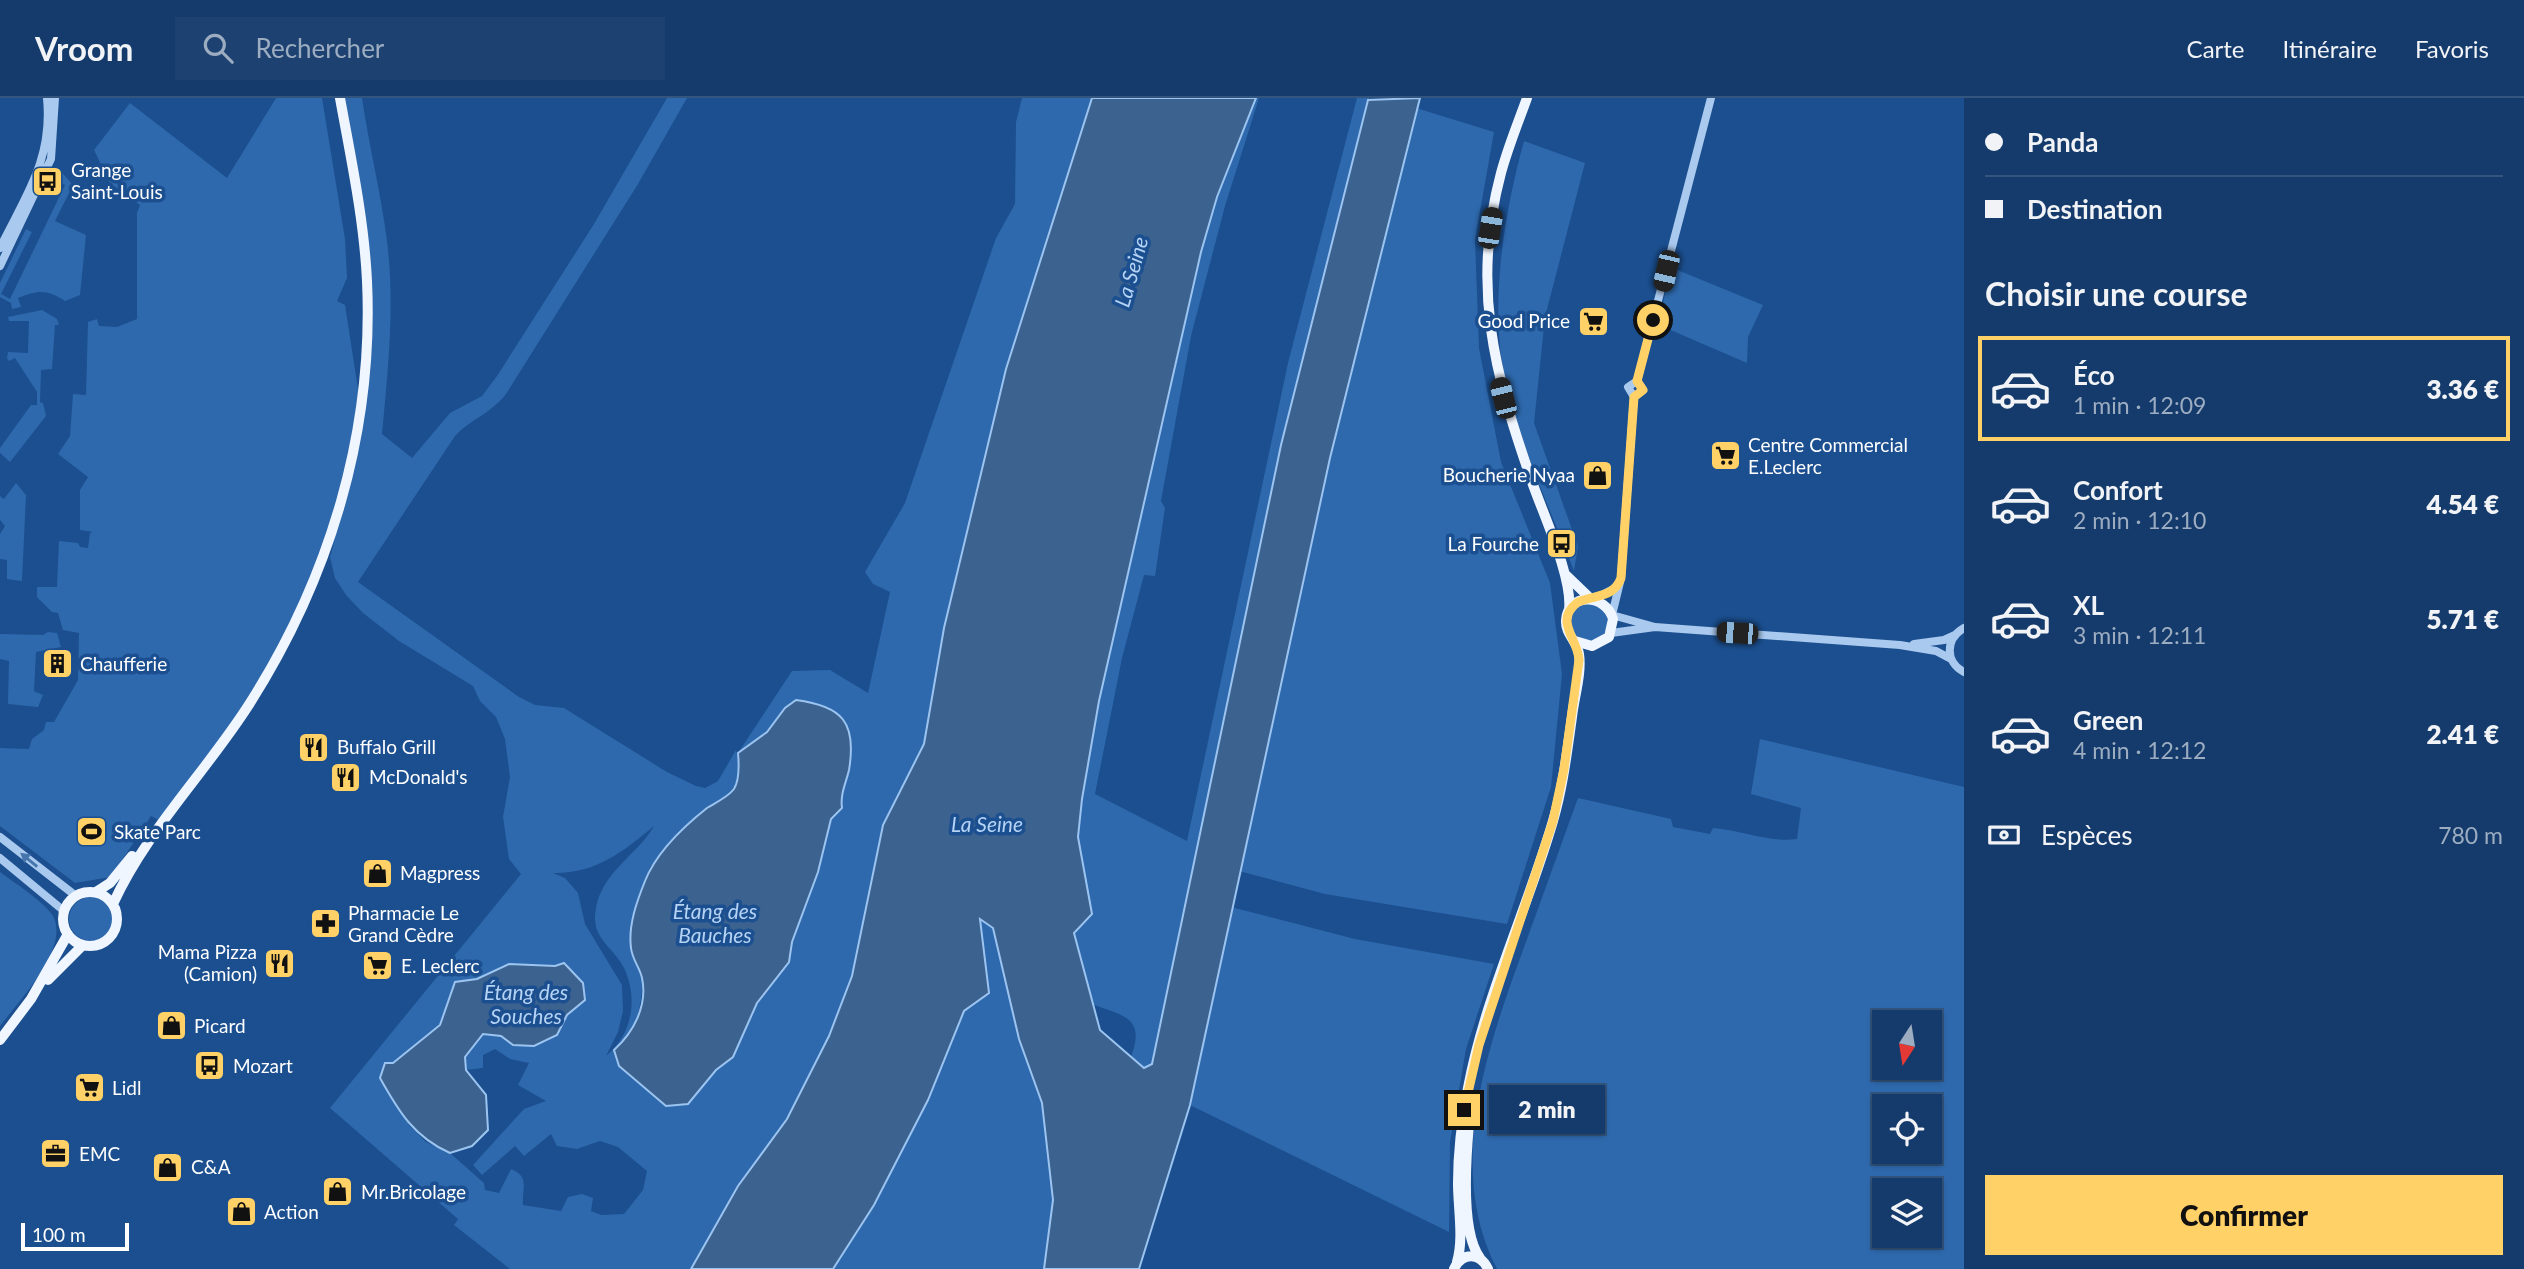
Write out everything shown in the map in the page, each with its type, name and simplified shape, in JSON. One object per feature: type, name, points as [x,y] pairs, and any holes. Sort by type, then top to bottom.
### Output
[{"type":"main road","points":[[248,706],[122,869],[96,892],[76,896],[64,911],[64,924],[68,934],[83,945],[99,945],[112,934],[117,921],[113,904],[126,876],[248,706],[306,602],[340,509],[356,440],[368,329],[367,282],[352,155],[340,98]]},
{"type":"main road","points":[[1456,1266],[1460,1141],[1468,1087],[1482,1033],[1557,804],[1578,668],[1575,641],[1566,626],[1569,611],[1564,572],[1503,398],[1490,334],[1487,273],[1490,228],[1520,98]]},
{"type":"main road","points":[[1517,118],[1527,98]]},
{"type":"main road","points":[[1488,1269],[1480,1258],[1473,1239],[1467,1187],[1473,1091],[1488,1031],[1562,806],[1573,751],[1585,659],[1595,646],[1611,633],[1612,615],[1606,605],[1592,599],[1575,586],[1564,572]]},
{"type":"main road","points":[[1569,611],[1578,602],[1592,599]]},
{"type":"main road","points":[[1575,641],[1595,646]]},
{"type":"main road","points":[[96,892],[113,904]]},
{"type":"main road","points":[[31,999],[68,934]]},
{"type":"main road","points":[[0,1040],[31,999],[83,945]]},
{"type":"main road","points":[[1456,1266],[1468,1256],[1480,1258]]},
{"type":"street","points":[[0,248],[45,156],[49,124],[47,98]]},
{"type":"street","points":[[0,266],[51,159],[55,98]]},
{"type":"street","points":[[1712,98],[1637,381],[1628,387],[1634,397],[1619,585],[1612,615],[1656,627],[1900,645],[1936,651],[1951,659],[1964,672]]},
{"type":"street","points":[[1592,599],[1619,585]]},
{"type":"street","points":[[1611,633],[1656,627]]},
{"type":"street","points":[[1900,645],[1944,640],[1961,629]]},
{"type":"street","points":[[1951,659],[1950,645],[1961,629]]},
{"type":"street","points":[[0,837],[76,896]]},
{"type":"street","points":[[0,858],[64,911]]},
{"type":"shaded area","points":[[276,98],[322,98],[345,239],[347,278],[337,301],[345,305],[360,402],[367,282],[342,98],[362,98],[389,265],[390,338],[382,434],[412,458],[450,413],[482,396],[594,224],[667,98],[687,98],[638,184],[506,394],[455,436],[358,582],[519,697],[535,705],[564,708],[667,772],[696,786],[705,788],[718,781],[736,750],[740,768],[734,789],[685,827],[650,867],[632,921],[631,949],[643,980],[636,1025],[614,1050],[688,1104],[716,1070],[733,1057],[757,1003],[789,962],[792,942],[818,872],[831,819],[842,808],[841,798],[849,769],[775,720],[767,732],[738,753],[792,671],[830,670],[868,693],[890,592],[873,584],[865,572],[905,503],[996,238],[1015,204],[1016,122],[1022,98],[1092,98],[1006,369],[944,628],[924,744],[883,825],[852,976],[829,1036],[787,1119],[738,1186],[691,1269],[510,1269],[454,1225],[458,1219],[330,1108],[521,874],[509,859],[503,817],[510,777],[505,739],[496,717],[480,701],[473,686],[399,641],[363,613],[346,595],[335,578],[330,557],[335,540],[295,633],[164,823],[151,816],[111,877],[75,883],[0,826],[0,748],[29,749],[32,739],[44,730],[46,722],[54,722],[78,680],[79,633],[63,630],[58,613],[52,612],[37,597],[37,587],[57,587],[59,541],[78,543],[80,547],[88,548],[90,533],[93,532],[80,530],[80,490],[88,477],[58,454],[70,436],[73,394],[86,395],[88,322],[97,319],[99,326],[117,327],[137,319],[137,213],[140,205],[110,183],[94,150],[130,103],[227,178]],"holes":[[[654,826],[605,884],[596,908],[595,919],[599,935],[624,968],[632,1003],[622,1037],[606,1056],[618,1032],[623,1011],[622,985],[585,924],[578,893],[565,878],[553,873],[582,870],[608,860]],[[564,963],[583,983],[585,1000],[567,1015],[557,1035],[545,1042],[483,1034],[465,1057],[466,1070],[483,1068],[483,1055],[495,1049],[510,1059],[529,1063],[518,1085],[546,1101],[524,1109],[473,1165],[482,1175],[515,1146],[524,1156],[551,1134],[557,1146],[577,1149],[600,1141],[618,1147],[647,1171],[643,1190],[624,1214],[601,1215],[591,1211],[593,1198],[582,1194],[568,1197],[561,1211],[523,1205],[523,1179],[511,1169],[499,1193],[485,1190],[484,1183],[450,1153],[426,1142],[409,1125],[386,1088],[388,1063],[393,1063],[440,1025],[456,982],[477,979],[509,964],[555,966]]]},
{"type":"shaded area","points":[[1256,98],[1259,98],[1225,206],[1191,336],[1161,501],[1165,508],[1155,576],[1144,575],[1122,658],[1095,794],[1187,841],[1288,363],[1357,98],[1369,98],[1281,445],[1152,1064],[1144,1068],[1131,1057],[1136,1034],[1129,1020],[1092,1004],[1074,933],[1092,914],[1078,837],[1082,799],[1099,701],[1201,252],[1217,197]]},
{"type":"shaded area","points":[[1416,108],[1494,132],[1475,240],[1479,348],[1501,462],[1550,583],[1562,674],[1551,787],[1507,924],[1325,894],[1239,871],[1330,458]]},
{"type":"shaded area","points":[[1524,141],[1585,163],[1545,317],[1534,423],[1578,546],[1574,571],[1518,428],[1500,350],[1498,320],[1501,259],[1510,198]]},
{"type":"shaded area","points":[[57,167],[73,185],[55,221],[86,235],[80,295],[65,301],[53,294],[31,293],[18,298],[21,307],[12,309],[11,303],[0,297],[0,283],[26,229],[32,232],[1,294],[10,299],[65,185],[50,177]]},
{"type":"shaded area","points":[[1670,267],[1763,305],[1748,337],[1747,363],[1659,325]]},
{"type":"shaded area","points":[[42,310],[57,319],[59,325],[55,325],[52,369],[41,370],[40,402],[43,403],[46,416],[10,462],[0,453],[0,448],[31,405],[37,405],[37,392],[15,358],[9,361],[7,358],[8,352],[28,353],[29,321],[9,321],[8,317]]},
{"type":"shaded area","points":[[16,483],[26,495],[22,581],[7,579],[7,560],[0,559],[0,534],[5,526],[0,520],[0,496],[4,499]]},
{"type":"shaded area","points":[[1589,603],[1602,609],[1608,622],[1602,635],[1589,641],[1576,635],[1570,622],[1576,609]]},
{"type":"shaded area","points":[[48,632],[57,633],[61,647],[36,652],[34,691],[43,695],[38,707],[8,704],[9,661],[0,659],[0,634],[43,635]]},
{"type":"shaded area","points":[[1760,739],[1964,787],[1964,1269],[1497,1269],[1481,1229],[1474,1188],[1473,1146],[1478,1103],[1499,1019],[1578,798],[1671,819],[1673,827],[1710,834],[1713,828],[1724,829],[1787,840],[1797,839],[1801,808],[1751,794]]},
{"type":"shaded area","points":[[0,872],[51,913],[56,931],[48,960],[0,1026]]},
{"type":"shaded area","points":[[91,897],[106,904],[113,919],[106,934],[91,941],[76,934],[69,919],[76,904]]},
{"type":"shaded area","points":[[1231,907],[1355,939],[1494,964],[1466,1049],[1450,1142],[1449,1232],[1190,1105]]},
{"type":"shaded area","points":[[979,918],[993,928],[1019,1039],[1042,1103],[1053,1200],[1044,1269],[833,1269],[874,1205],[928,1100],[964,1011],[988,993]]},
{"type":"water","name":"La Seine","points":[[1092,98],[1256,98],[1217,197],[1201,252],[1099,701],[1082,799],[1078,837],[1092,914],[1074,933],[1100,1030],[1144,1068],[1152,1064],[1281,445],[1368,100],[1420,98],[1330,458],[1190,1105],[1139,1269],[1044,1269],[1053,1200],[1042,1103],[1019,1039],[993,928],[980,919],[989,993],[964,1011],[928,1100],[874,1205],[833,1269],[691,1269],[738,1186],[787,1119],[829,1036],[852,976],[883,825],[924,744],[944,628],[1006,369]]},
{"type":"water","name":"Étang des Bauches","points":[[796,700],[835,712],[848,728],[851,753],[842,808],[831,819],[818,872],[792,942],[789,962],[757,1003],[733,1057],[716,1070],[688,1104],[666,1106],[619,1066],[614,1050],[633,1027],[643,999],[642,978],[631,948],[636,905],[650,870],[664,850],[698,815],[734,789],[739,767],[738,753],[767,732],[785,708]]},
{"type":"water","name":"Étang des Souches","points":[[564,963],[583,983],[585,1000],[567,1015],[557,1035],[534,1046],[513,1045],[501,1036],[483,1034],[465,1057],[466,1070],[486,1095],[488,1130],[472,1146],[450,1153],[437,1147],[417,1131],[394,1102],[380,1078],[385,1063],[393,1063],[440,1025],[455,982],[477,979],[509,964],[555,966]]},
{"type":"place","name":"Grange Saint-Louis","points":[[48,181]]},
{"type":"place","name":"Good Price","points":[[1593,321]]},
{"type":"place","name":"Centre Commercial E.Leclerc","points":[[1725,456]]},
{"type":"place","name":"Boucherie Nyaa","points":[[1598,475]]},
{"type":"place","name":"La Fourche","points":[[1562,544]]},
{"type":"place","name":"Chaufferie","points":[[57,664]]},
{"type":"place","name":"Buffalo Grill","points":[[314,747]]},
{"type":"place","name":"McDonald's","points":[[346,777]]},
{"type":"place","name":"Skate Parc","points":[[91,832]]},
{"type":"place","name":"Magpress","points":[[377,873]]},
{"type":"place","name":"Pharmacie Le Grand Cèdre","points":[[325,924]]},
{"type":"place","name":"Mama Pizza (Camion)","points":[[280,963]]},
{"type":"place","name":"E. Leclerc","points":[[378,966]]},
{"type":"place","name":"Picard","points":[[171,1026]]},
{"type":"place","name":"Mozart","points":[[210,1066]]},
{"type":"place","name":"Lidl","points":[[89,1088]]},
{"type":"place","name":"EMC","points":[[56,1154]]},
{"type":"place","name":"C&A","points":[[168,1167]]},
{"type":"place","name":"Mr.Bricolage","points":[[338,1192]]},
{"type":"place","name":"Action","points":[[241,1212]]},
{"type":"route","points":[[1464,1110],[1479,1045],[1553,821],[1562,784],[1579,660],[1575,641],[1567,630],[1567,615],[1578,602],[1594,599],[1613,590],[1619,585],[1621,578],[1634,397],[1642,394],[1643,390],[1641,383],[1637,381],[1653,320]]}]
